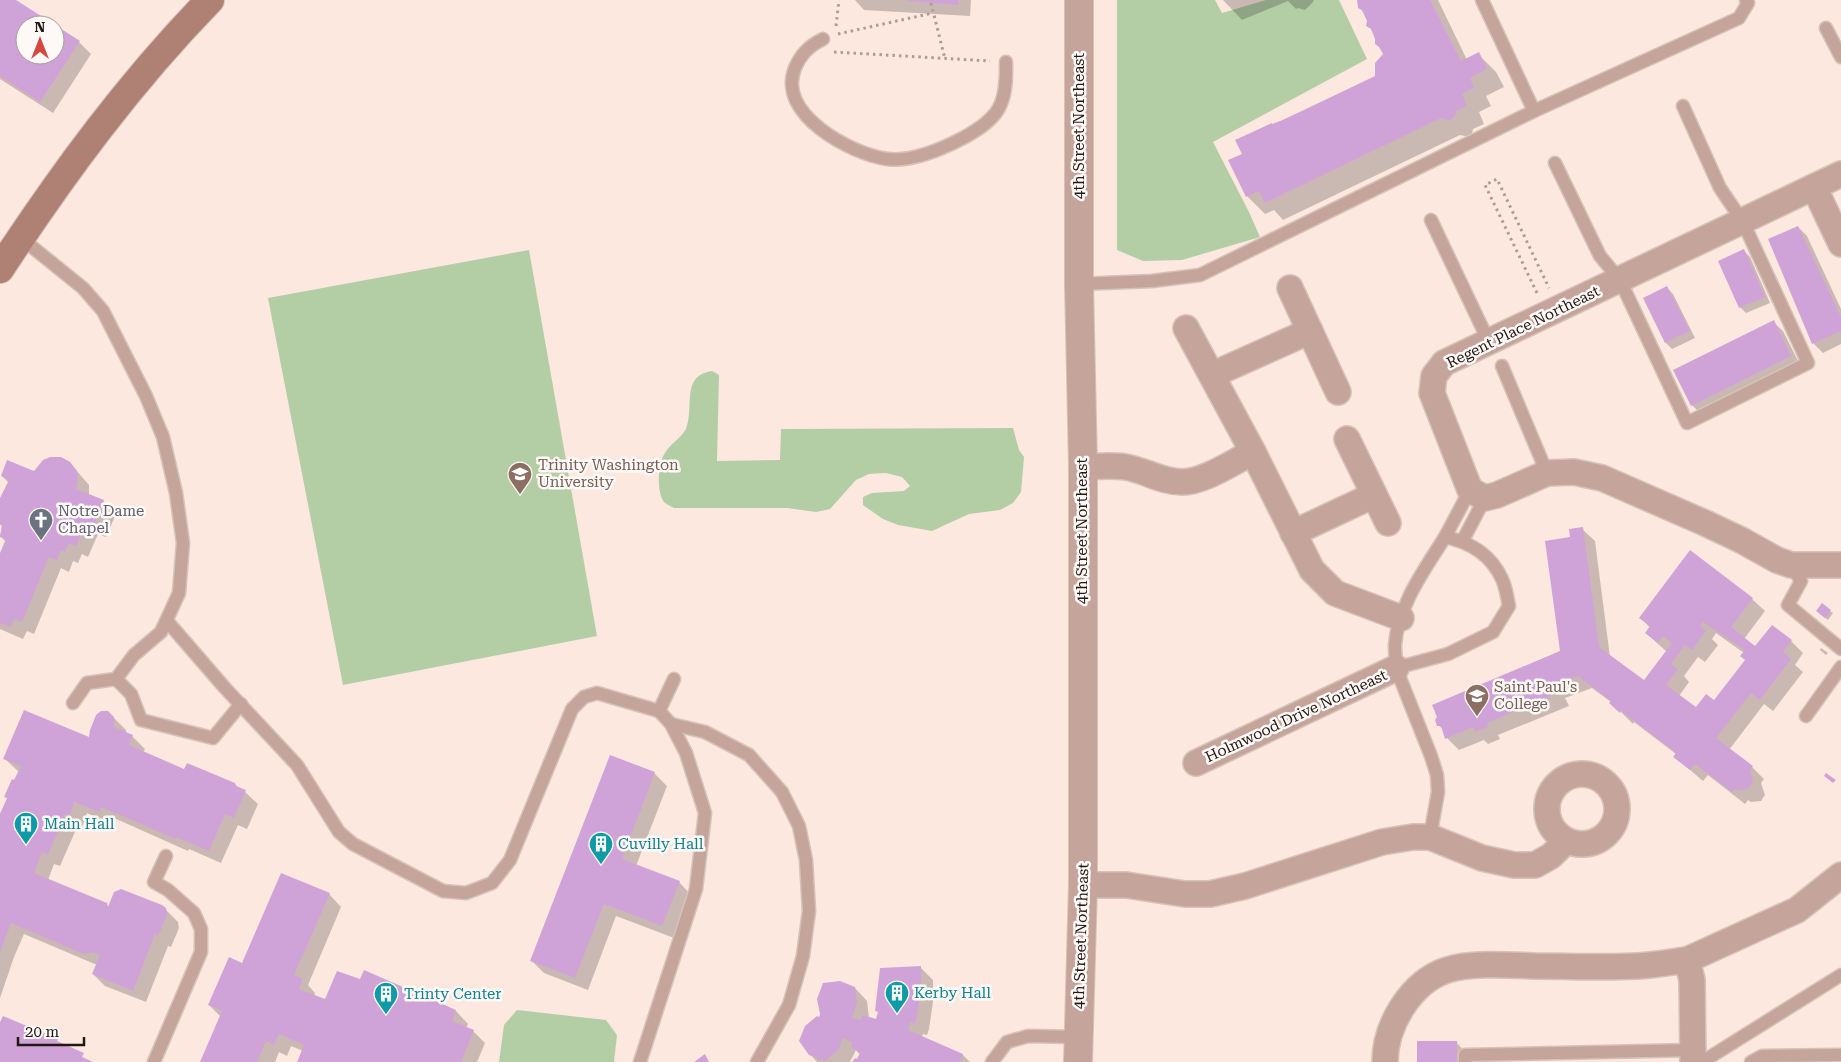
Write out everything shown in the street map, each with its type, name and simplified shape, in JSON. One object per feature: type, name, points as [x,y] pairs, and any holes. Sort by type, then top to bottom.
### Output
[{"type":"main road","points":[[0,270],[20,238],[100,125],[153,62],[210,0]]},
{"type":"street","name":"4th Street Northeast","points":[[1078,1049],[1083,885],[1083,466],[1078,284],[1079,0]]},
{"type":"street","name":"Regent Place Northeast","points":[[1477,494],[1432,393],[1434,376],[1444,363],[1841,174]]},
{"type":"street","points":[[1814,187],[1841,244]]},
{"type":"street","points":[[1290,288],[1338,392]]},
{"type":"street","points":[[1186,328],[1253,452],[1312,570],[1335,593],[1401,618]]},
{"type":"street","points":[[1212,375],[1310,331]]},
{"type":"street","points":[[1347,439],[1388,523]]},
{"type":"street","points":[[1083,466],[1125,467],[1160,480],[1182,482],[1201,478],[1253,452]]},
{"type":"street","points":[[1477,494],[1497,495],[1547,473],[1574,472],[1602,478],[1705,523],[1777,560],[1791,565],[1841,565]]},
{"type":"street","points":[[1293,533],[1374,495]]},
{"type":"street","name":"Holmwood Drive Northeast","points":[[1196,763],[1396,668]]},
{"type":"street","points":[[1083,885],[1126,886],[1186,894],[1210,894],[1245,886],[1382,842],[1413,837],[1430,837],[1482,858],[1514,865],[1535,865],[1551,856],[1566,841]]},
{"type":"street","points":[[1385,1062],[1389,1034],[1394,1020],[1404,1004],[1426,982],[1447,970],[1478,965],[1637,966],[1687,960],[1797,910],[1841,875]]},
{"type":"street","points":[[1687,960],[1692,980],[1696,1058]]},
{"type":"lane","points":[[1482,0],[1534,111]]},
{"type":"lane","points":[[1078,284],[1152,281],[1200,275],[1534,111],[1739,18],[1748,3],[1746,0]]},
{"type":"lane","points":[[1826,28],[1841,57]]},
{"type":"lane","points":[[829,41],[814,44],[806,50],[799,60],[792,82],[798,105],[806,116],[845,144],[858,151],[888,159],[918,155],[957,142],[980,129],[991,120],[1002,101],[1006,78],[1006,62]]},
{"type":"lane","points":[[1555,163],[1600,256],[1620,280],[1687,423],[1808,363],[1743,222],[1720,188],[1683,106]]},
{"type":"lane","points":[[1431,220],[1489,342]]},
{"type":"lane","points":[[20,238],[83,288],[103,311],[146,396],[163,437],[176,493],[184,543],[179,593],[161,632],[134,655],[116,679],[87,682],[73,703]]},
{"type":"lane","points":[[1502,366],[1547,473]]},
{"type":"lane","points":[[1430,837],[1438,792],[1437,775],[1396,668],[1395,644],[1401,618],[1419,578],[1445,537],[1477,494]]},
{"type":"lane","points":[[1463,540],[1477,494]]},
{"type":"lane","points":[[1396,668],[1448,654],[1493,632],[1509,606],[1503,580],[1489,558],[1463,540],[1445,537]]},
{"type":"lane","points":[[1791,565],[1801,581],[1788,605],[1841,649]]},
{"type":"lane","points":[[167,620],[297,765],[339,832],[353,844],[443,891],[466,893],[492,882],[510,860],[572,709],[584,697],[597,693],[659,712],[671,724],[686,753],[705,813],[696,889],[640,1062]]},
{"type":"lane","points":[[1806,716],[1841,667]]},
{"type":"lane","points":[[116,679],[131,694],[140,720],[213,738],[241,704]]},
{"type":"lane","points":[[659,712],[674,679]]},
{"type":"lane","points":[[671,724],[705,732],[749,755],[782,792],[798,826],[806,860],[809,911],[803,956],[789,1005],[757,1062]]},
{"type":"lane","points":[[154,1062],[201,952],[201,929],[194,913],[168,890],[154,882],[166,856]]},
{"type":"lane","points":[[1465,1062],[1465,1055],[1696,1058],[1841,975]]},
{"type":"lane","points":[[992,1062],[1007,1042],[1028,1036],[1078,1049]]},
{"type":"lane","points":[[1751,1062],[1762,1056],[1841,1055]]},
{"type":"path","points":[[839,0],[835,34],[933,13]]},
{"type":"path","points":[[931,3],[945,59]]},
{"type":"path","points":[[829,41],[833,52],[1006,62]]},
{"type":"path","points":[[1538,294],[1485,185],[1496,179],[1549,289]]},
{"type":"green space","points":[[1117,0],[1215,0],[1222,13],[1266,0],[1339,0],[1367,59],[1213,142],[1260,237],[1182,260],[1143,261],[1117,250]]},
{"type":"green space","points":[[529,250],[597,636],[343,685],[268,298]]},
{"type":"green space","points":[[712,371],[719,375],[717,461],[780,460],[781,429],[1013,428],[1019,450],[1024,457],[1021,492],[1013,503],[1000,510],[969,514],[932,531],[898,525],[883,519],[863,505],[863,497],[872,493],[904,491],[910,486],[902,477],[886,473],[869,474],[856,480],[830,509],[816,512],[787,508],[674,508],[665,503],[661,497],[659,477],[661,463],[667,450],[686,429],[692,386],[702,374]]},
{"type":"green space","points":[[517,1010],[606,1020],[617,1035],[614,1062],[499,1062],[504,1025]]},
{"type":"building","points":[[0,0],[16,0],[39,15],[15,15],[15,65],[64,65],[40,102],[0,76]]},
{"type":"building","points":[[907,0],[959,0],[958,5]]},
{"type":"building","points":[[1357,0],[1430,0],[1461,61],[1479,52],[1487,69],[1470,78],[1474,88],[1462,94],[1467,106],[1456,111],[1455,116],[1451,120],[1441,118],[1265,203],[1259,191],[1246,197],[1228,160],[1242,154],[1235,140],[1283,120],[1375,76],[1375,63],[1383,54],[1375,44],[1371,29],[1366,26],[1367,21],[1362,10],[1358,8]]},
{"type":"building","points":[[65,31],[80,41],[65,64]]},
{"type":"building","points":[[1798,226],[1841,317],[1841,331],[1812,344],[1768,239]]},
{"type":"building","points":[[1744,249],[1765,297],[1739,308],[1718,261]]},
{"type":"building","points":[[1667,286],[1690,331],[1665,343],[1643,298]]},
{"type":"building","points":[[1774,320],[1791,356],[1691,406],[1673,370]]},
{"type":"building","name":"Notre Dame Chapel","points":[[50,457],[61,457],[70,462],[77,471],[76,489],[104,500],[94,525],[86,522],[76,546],[69,543],[65,552],[61,550],[57,560],[49,557],[22,622],[14,619],[11,627],[0,623],[0,553],[6,539],[0,537],[2,525],[0,524],[0,498],[9,480],[1,476],[7,460],[34,471],[43,460]]},
{"type":"building","points":[[1583,527],[1599,647],[1644,680],[1672,643],[1663,636],[1658,643],[1645,633],[1650,626],[1639,618],[1690,550],[1753,598],[1731,627],[1755,646],[1772,625],[1792,640],[1783,652],[1791,659],[1760,700],[1751,693],[1716,738],[1753,766],[1750,770],[1753,782],[1748,789],[1735,789],[1732,792],[1695,764],[1690,770],[1673,757],[1676,753],[1621,711],[1620,713],[1609,703],[1611,701],[1578,676],[1554,686],[1557,693],[1487,723],[1488,727],[1475,732],[1473,727],[1445,739],[1441,726],[1437,726],[1435,720],[1437,717],[1432,705],[1560,651],[1545,541],[1570,537],[1569,529]],"holes":[[[1703,622],[1745,650],[1740,656],[1745,660],[1714,700],[1706,694],[1696,707],[1666,685],[1678,669],[1671,664],[1685,645],[1692,650],[1706,631],[1700,626]]]},
{"type":"building","points":[[1822,603],[1831,610],[1825,618],[1816,611]]},
{"type":"building","name":"Main Hall","points":[[24,710],[89,737],[96,715],[101,711],[108,711],[114,717],[114,727],[133,735],[129,745],[184,769],[187,763],[235,783],[236,786],[246,790],[234,818],[225,814],[209,851],[101,807],[99,812],[74,802],[70,815],[65,814],[48,855],[42,852],[34,873],[107,903],[108,907],[114,892],[121,889],[166,908],[167,915],[158,936],[155,934],[133,991],[92,974],[100,955],[93,952],[81,953],[11,923],[0,952],[0,814],[7,798],[4,797],[12,779],[14,780],[21,766],[3,759]]},
{"type":"building","name":"Cuvilly Hall","points":[[610,755],[655,772],[622,859],[680,881],[662,926],[604,904],[575,978],[530,961]]},
{"type":"building","points":[[1826,773],[1836,780],[1833,783],[1824,776]]},
{"type":"building","points":[[281,873],[330,893],[294,975],[303,979],[299,989],[325,999],[337,971],[360,979],[364,970],[456,1010],[452,1021],[474,1030],[461,1062],[297,1062],[304,1045],[279,1034],[274,1045],[266,1041],[257,1062],[200,1062],[222,1011],[208,1005],[229,957],[242,963]]},
{"type":"building","name":"Kerby Hall","points":[[921,966],[921,989],[917,1016],[915,1024],[910,1022],[908,1030],[963,1054],[960,1062],[852,1062],[855,1058],[857,1059],[860,1053],[851,1047],[852,1042],[843,1038],[838,1050],[825,1061],[809,1055],[799,1041],[805,1026],[817,1016],[819,1017],[817,999],[823,983],[840,981],[855,987],[857,1003],[852,1018],[861,1020],[863,1015],[876,1019],[878,1012],[875,1011],[880,968]]},
{"type":"building","points":[[3,1016],[58,1039],[57,1041],[84,1053],[82,1057],[93,1062],[0,1062],[0,1022]]},
{"type":"building","points":[[1417,1041],[1457,1041],[1457,1062],[1417,1062]]},
{"type":"building","points":[[705,1054],[709,1062],[694,1062]]},
{"type":"place","name":"Trinity Washington University","points":[[520,495]]},
{"type":"place","name":"Notre Dame Chapel","points":[[41,541]]},
{"type":"place","name":"Saint Paul's College","points":[[1477,717]]},
{"type":"place","name":"Main Hall","points":[[26,845]]},
{"type":"place","name":"Cuvilly Hall","points":[[601,865]]},
{"type":"place","name":"Kerby Hall","points":[[897,1014]]},
{"type":"place","name":"Trinty Center","points":[[386,1015]]}]
